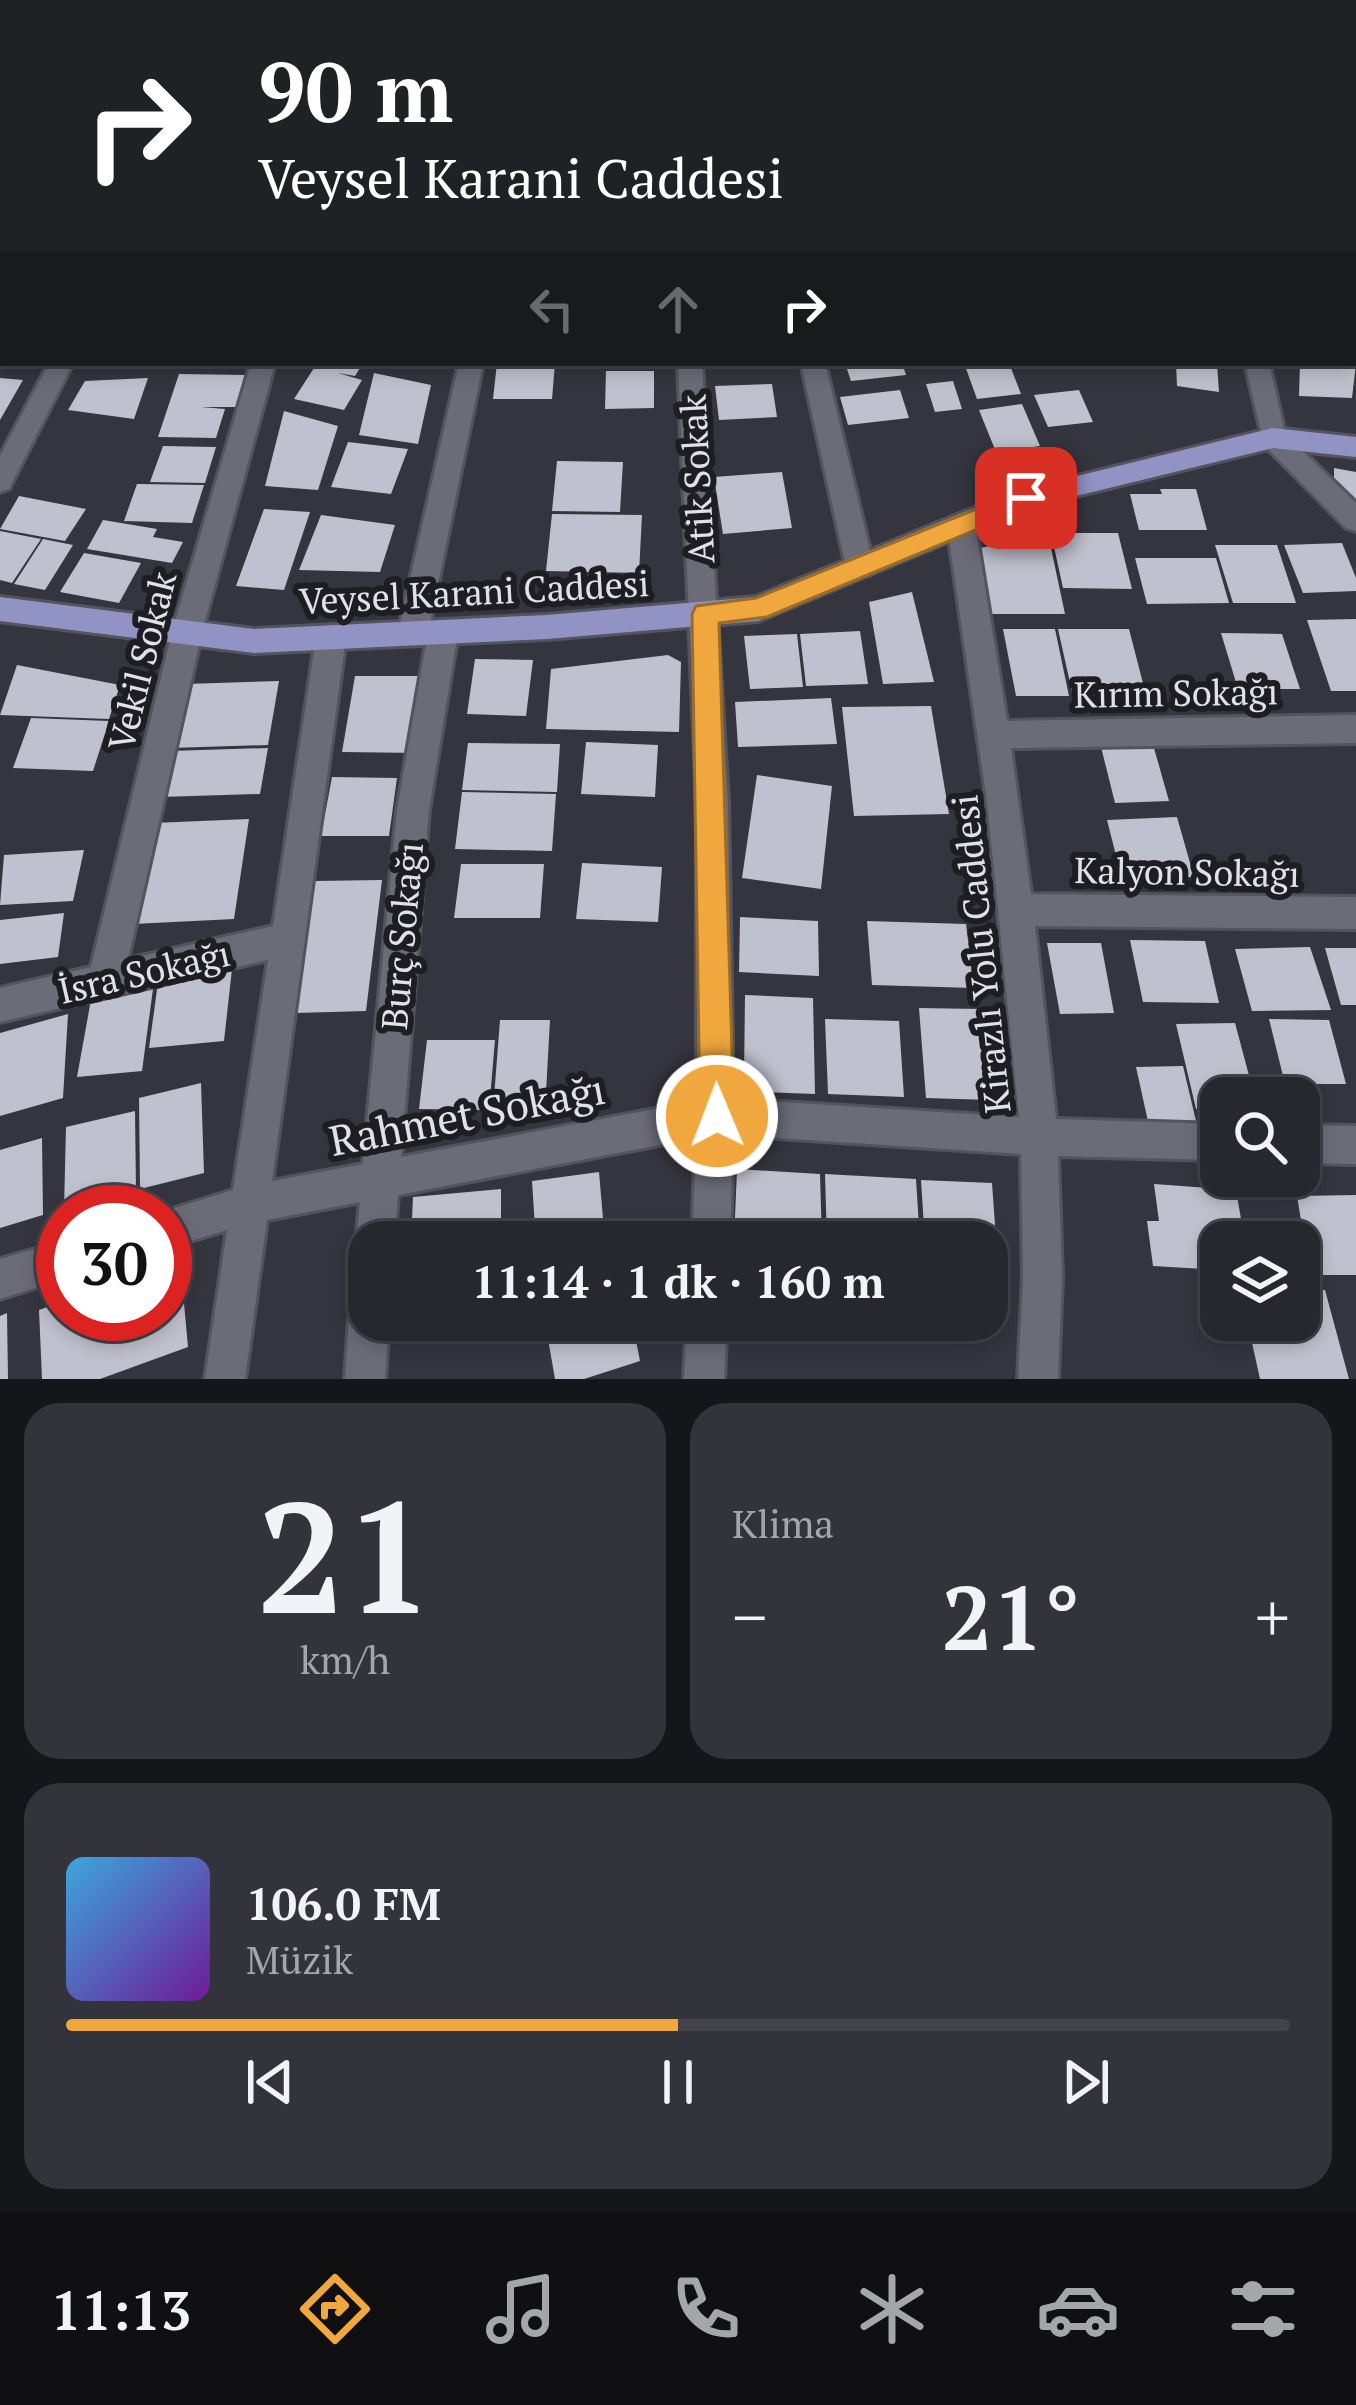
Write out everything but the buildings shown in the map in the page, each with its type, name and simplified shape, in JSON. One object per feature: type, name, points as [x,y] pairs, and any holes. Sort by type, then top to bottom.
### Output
[{"type":"main road","name":"Veysel Karani Caddesi","points":[[0,609],[254,640],[758,609],[1026,498],[1273,438],[1356,447]]},
{"type":"street","points":[[0,482],[59,366]]},
{"type":"street","name":"Vekil Sokak","points":[[105,982],[187,632],[262,366]]},
{"type":"street","name":"Burç Sokağı","points":[[377,1221],[428,632],[471,366]]},
{"type":"street","name":"Atik Sokak","points":[[690,366],[705,614],[717,1116],[712,1221]]},
{"type":"street","points":[[814,366],[860,567]]},
{"type":"street","points":[[1258,366],[1273,438],[1356,520]]},
{"type":"street","name":"Kirazlı Yolu Caddesi","points":[[961,525],[998,735],[1017,910],[1037,1137],[1045,1299],[1038,1379]]},
{"type":"street","points":[[225,1379],[331,637]]},
{"type":"street","name":"Kırım Sokağı","points":[[998,735],[1356,729]]},
{"type":"street","name":"Kalyon Sokağı","points":[[1017,910],[1356,913]]},
{"type":"street","name":"İsra Sokağı","points":[[0,1005],[288,940]]},
{"type":"street","name":"Rahmet Sokağı","points":[[192,1222],[250,1204],[717,1116],[1037,1137],[1200,1141]]},
{"type":"street","points":[[1320,1144],[1356,1145]]},
{"type":"street","points":[[0,1279],[36,1268]]},
{"type":"street","points":[[365,1379],[368,1341]]},
{"type":"street","points":[[704,1379],[706,1341]]},
{"type":"route","points":[[717,1116],[705,614],[758,609],[1026,498]]}]
